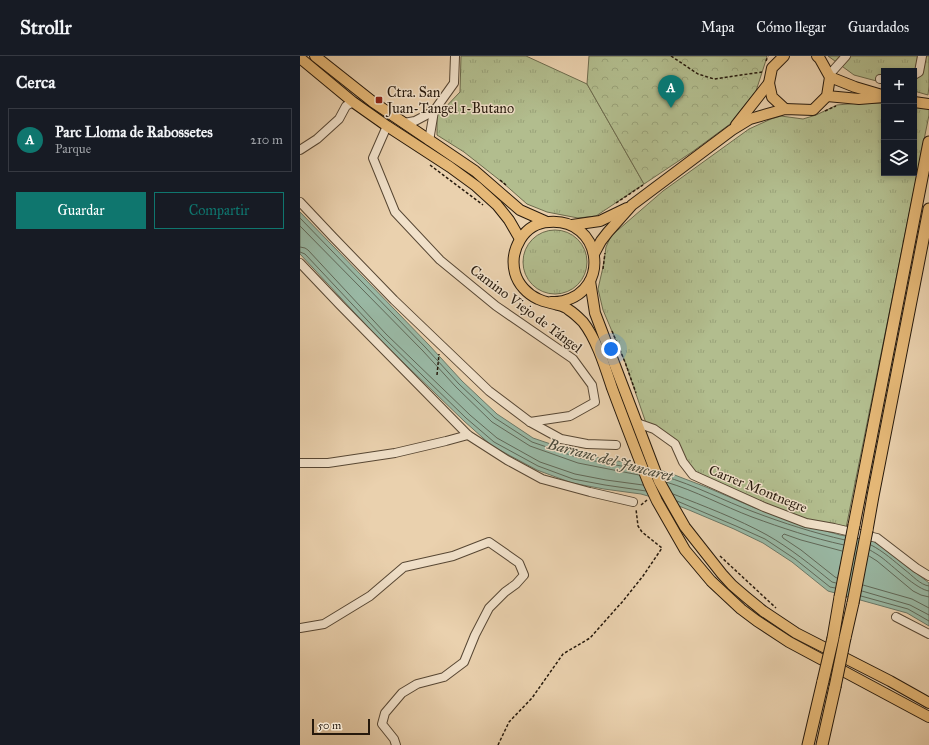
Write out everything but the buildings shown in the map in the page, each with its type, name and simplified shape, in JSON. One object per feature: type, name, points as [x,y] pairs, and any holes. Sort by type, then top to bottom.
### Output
[{"type":"highway","points":[[808,745],[833,638],[929,142]]},
{"type":"highway","points":[[822,745],[853,603],[929,209]]},
{"type":"main road","points":[[315,56],[373,102],[475,171],[520,210],[547,222]]},
{"type":"main road","points":[[732,130],[768,83],[772,68],[783,56]]},
{"type":"main road","points":[[817,56],[830,76],[854,87],[881,95]]},
{"type":"main road","points":[[300,58],[353,102],[476,186],[497,205],[520,239]]},
{"type":"main road","points":[[572,225],[600,221],[632,205],[732,130],[750,119],[785,110],[813,110],[827,96],[830,76]]},
{"type":"main road","points":[[768,83],[772,97],[785,110]]},
{"type":"main road","points":[[827,96],[859,99],[881,96]]},
{"type":"main road","points":[[917,102],[929,104]]},
{"type":"main road","points":[[594,254],[601,241],[632,205]]},
{"type":"main road","points":[[547,222],[560,222],[572,225],[582,232],[590,242],[594,254],[594,272],[590,281],[583,291],[574,298],[562,302],[539,300],[528,294],[520,284],[515,274],[513,262],[515,250],[520,239],[537,225],[547,222]]},
{"type":"main road","points":[[590,281],[595,313],[659,481],[685,527],[712,562],[732,585],[746,597],[763,611],[796,633],[890,681],[929,704]]},
{"type":"main road","points":[[551,302],[569,309],[582,322],[590,334],[606,369],[649,484],[652,500],[685,550],[711,581],[757,621],[789,642],[929,717]]},
{"type":"street","points":[[429,140],[434,111],[454,83],[455,56]]},
{"type":"street","points":[[830,76],[846,56]]},
{"type":"street","points":[[917,73],[919,72],[922,56]]},
{"type":"street","points":[[300,150],[317,139],[340,119],[346,106],[353,102]]},
{"type":"street","points":[[404,123],[415,121],[434,111]]},
{"type":"street","name":"Camino Viejo de Tángel","points":[[387,126],[373,158],[395,212],[440,260],[496,306],[573,359],[592,385],[595,402],[570,416],[530,422]]},
{"type":"street","points":[[300,202],[394,300],[489,391],[530,422],[561,439],[587,444],[616,445]]},
{"type":"street","points":[[300,263],[468,435],[507,460],[542,479],[634,506]]},
{"type":"street","name":"Carrer Montnegre","points":[[637,423],[654,429],[675,444],[683,462],[693,476],[764,507],[806,523],[877,538],[916,568],[929,576]]},
{"type":"street","points":[[300,463],[328,463],[395,453],[468,435]]},
{"type":"street","points":[[300,628],[324,624],[331,620],[370,596],[404,567],[453,556],[489,542],[519,563],[524,575],[489,608],[475,635],[464,662],[444,677],[417,684],[402,693],[385,713],[382,724],[394,739],[396,745]]},
{"type":"street","points":[[896,617],[929,634]]},
{"type":"path","points":[[671,56],[698,74],[714,79],[762,72],[764,67]]},
{"type":"path","points":[[766,61],[768,56]]},
{"type":"path","points":[[821,113],[837,105]]},
{"type":"path","points":[[430,166],[485,206]]},
{"type":"path","points":[[614,204],[644,184]]},
{"type":"path","points":[[437,375],[439,354]]},
{"type":"path","points":[[641,504],[652,500]]},
{"type":"path","points":[[498,745],[509,722],[532,698],[563,654],[590,638],[644,576],[662,548],[642,532],[638,526],[634,506]]},
{"type":"path","points":[[718,555],[779,611]]},
{"type":"green space","points":[[461,56],[526,56],[587,84],[644,184],[596,216],[578,218],[547,212],[527,204],[464,152],[437,135],[437,116],[460,92]]},
{"type":"green space","points":[[589,56],[767,57],[756,91],[730,124],[692,152],[644,184],[587,84]]},
{"type":"green space","points":[[828,56],[929,56],[928,95],[917,92],[917,68],[881,68],[881,82],[854,75]]},
{"type":"green space","points":[[881,103],[881,176],[917,176],[846,528],[806,521],[693,475],[675,444],[647,426],[625,362],[603,310],[598,289],[606,247],[611,236],[663,191],[749,129],[781,116],[803,119],[816,115],[837,105]]},
{"type":"green space","points":[[917,106],[929,109],[917,175]]},
{"type":"green space","points":[[555,230],[567,233],[578,239],[584,250],[587,262],[584,274],[578,285],[567,291],[555,294],[543,291],[532,285],[526,274],[523,262],[526,250],[532,239],[543,233]]},
{"type":"water","name":"Barranc del Juncaret","points":[[300,212],[462,381],[497,414],[533,438],[580,454],[650,467],[706,487],[755,508],[805,525],[840,535],[873,541],[929,583],[929,626],[907,613],[828,591],[792,562],[763,543],[689,510],[669,502],[641,494],[572,483],[537,470],[492,446],[380,340],[300,254]]},
{"type":"place","name":"Ctra. San Juan-Tangel 1-Butano","points":[[379,100]]},
{"type":"place","name":"Parc Lloma de Rabossetes","points":[[671,108]]}]
